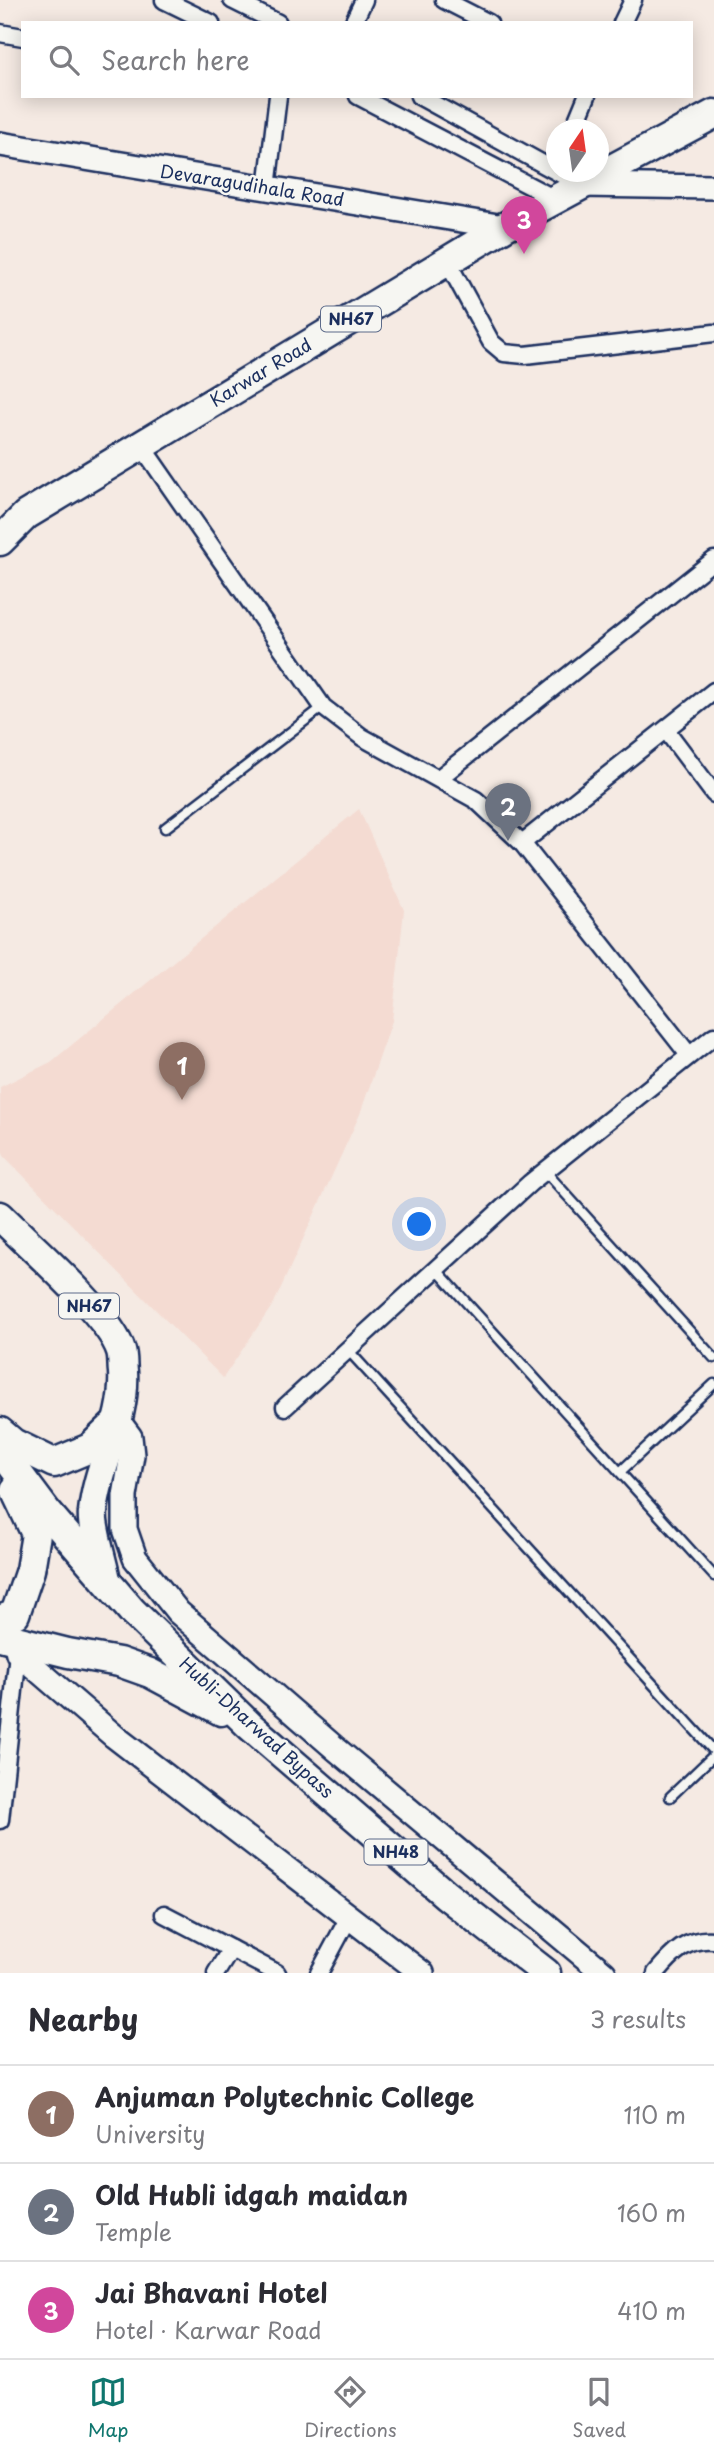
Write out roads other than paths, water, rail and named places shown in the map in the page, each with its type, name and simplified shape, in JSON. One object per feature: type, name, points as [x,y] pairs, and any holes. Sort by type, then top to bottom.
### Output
[{"type":"highway","name":"Karwar Road","points":[[0,541],[26,516],[447,261],[504,227],[714,114]]},
{"type":"highway","name":"NH67","points":[[0,1216],[108,1326],[121,1351],[124,1388],[118,1422]]},
{"type":"highway","points":[[0,1432],[13,1443],[54,1463],[90,1448],[118,1422]]},
{"type":"highway","points":[[107,1583],[92,1515],[100,1471],[118,1422]]},
{"type":"highway","name":"Hubli-Dharwad Bypass","points":[[0,1449],[47,1513],[161,1641],[250,1726],[446,1895],[546,1973]]},
{"type":"highway","points":[[0,1463],[36,1534],[30,1570],[8,1637],[119,1662],[150,1673],[250,1726]]},
{"type":"street","points":[[164,0],[207,21]]},
{"type":"street","points":[[232,0],[251,4],[275,21]]},
{"type":"street","points":[[354,21],[365,0]]},
{"type":"street","points":[[444,0],[485,21]]},
{"type":"street","points":[[623,21],[631,1]]},
{"type":"street","points":[[0,33],[21,37]]},
{"type":"street","points":[[267,188],[278,98]]},
{"type":"street","points":[[362,98],[555,199]]},
{"type":"street","points":[[423,98],[546,164]]},
{"type":"street","points":[[578,119],[586,98]]},
{"type":"street","name":"Devaragudihala Road","points":[[0,144],[504,227]]},
{"type":"street","points":[[577,182],[582,185],[714,187]]},
{"type":"street","points":[[447,261],[491,342],[503,353],[525,355],[714,333]]},
{"type":"street","points":[[141,445],[323,707],[362,737],[476,800],[522,843],[689,1055]]},
{"type":"street","points":[[439,778],[714,560]]},
{"type":"street","points":[[522,843],[714,691]]},
{"type":"street","points":[[666,730],[714,794]]},
{"type":"street","points":[[285,1407],[545,1171],[714,1036]]},
{"type":"street","points":[[118,1422],[130,1437],[132,1455],[125,1496],[125,1529],[128,1539],[135,1558],[178,1612],[347,1758],[604,1973]]},
{"type":"street","points":[[0,1820],[8,1637]]},
{"type":"street","points":[[8,1637],[114,1736],[422,1973]]},
{"type":"street","points":[[164,1914],[277,1973]]},
{"type":"street","points":[[319,1973],[349,1917]]},
{"type":"street","points":[[656,1973],[672,1954],[685,1944],[705,1939],[714,1940]]},
{"type":"street","points":[[216,1973],[231,1949]]},
{"type":"lane","points":[[166,828],[323,707]]},
{"type":"lane","points":[[545,1171],[714,1358]]},
{"type":"lane","points":[[436,1269],[714,1576]]},
{"type":"lane","points":[[348,1350],[714,1753],[670,1797]]},
{"type":"lane","points":[[620,1472],[714,1384]]},
{"type":"place","name":"Jai Bhavani Hotel","points":[[524,254]]},
{"type":"place","name":"Old Hubli idgah maidan","points":[[508,841]]},
{"type":"place","name":"Anjuman Polytechnic College","points":[[182,1100]]}]
